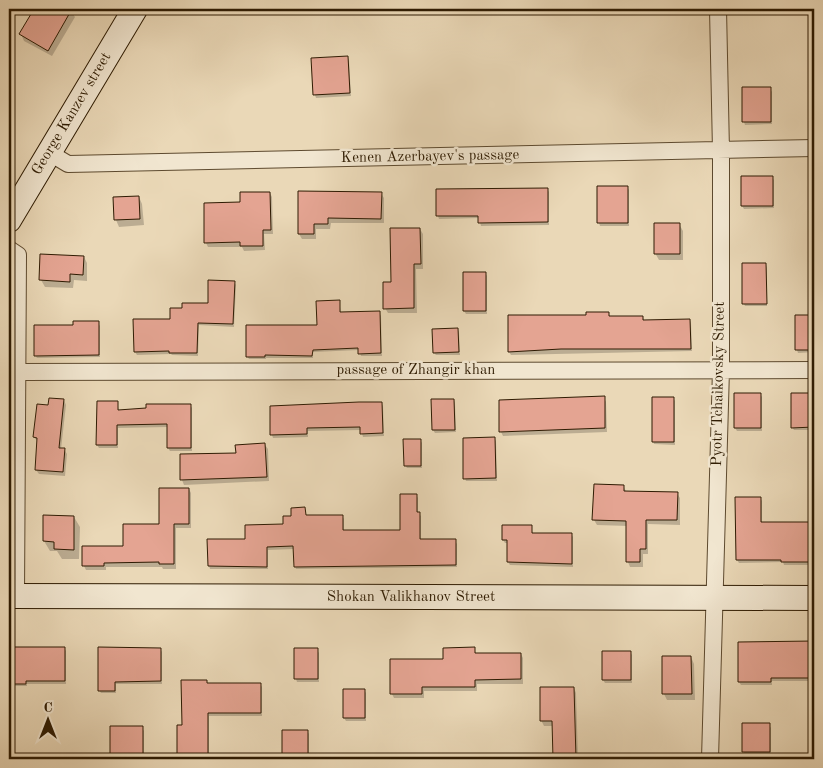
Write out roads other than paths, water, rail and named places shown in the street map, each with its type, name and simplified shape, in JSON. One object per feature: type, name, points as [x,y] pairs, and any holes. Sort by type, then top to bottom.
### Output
[{"type":"main road","name":"George Kanzev street","points":[[9,220],[135,9]]},
{"type":"main road","name":"Shokan Valikhanov Street","points":[[12,596],[814,598]]},
{"type":"street","name":"Pyotr Tchaikovsky Street","points":[[710,759],[713,598],[721,369],[721,151],[718,9]]},
{"type":"street","name":"Kenen Azerbayev's passage","points":[[48,152],[68,164],[814,148]]},
{"type":"street","points":[[9,249],[18,255],[18,372],[12,596]]},
{"type":"street","name":"passage of Zhangir khan","points":[[18,372],[814,370]]}]
